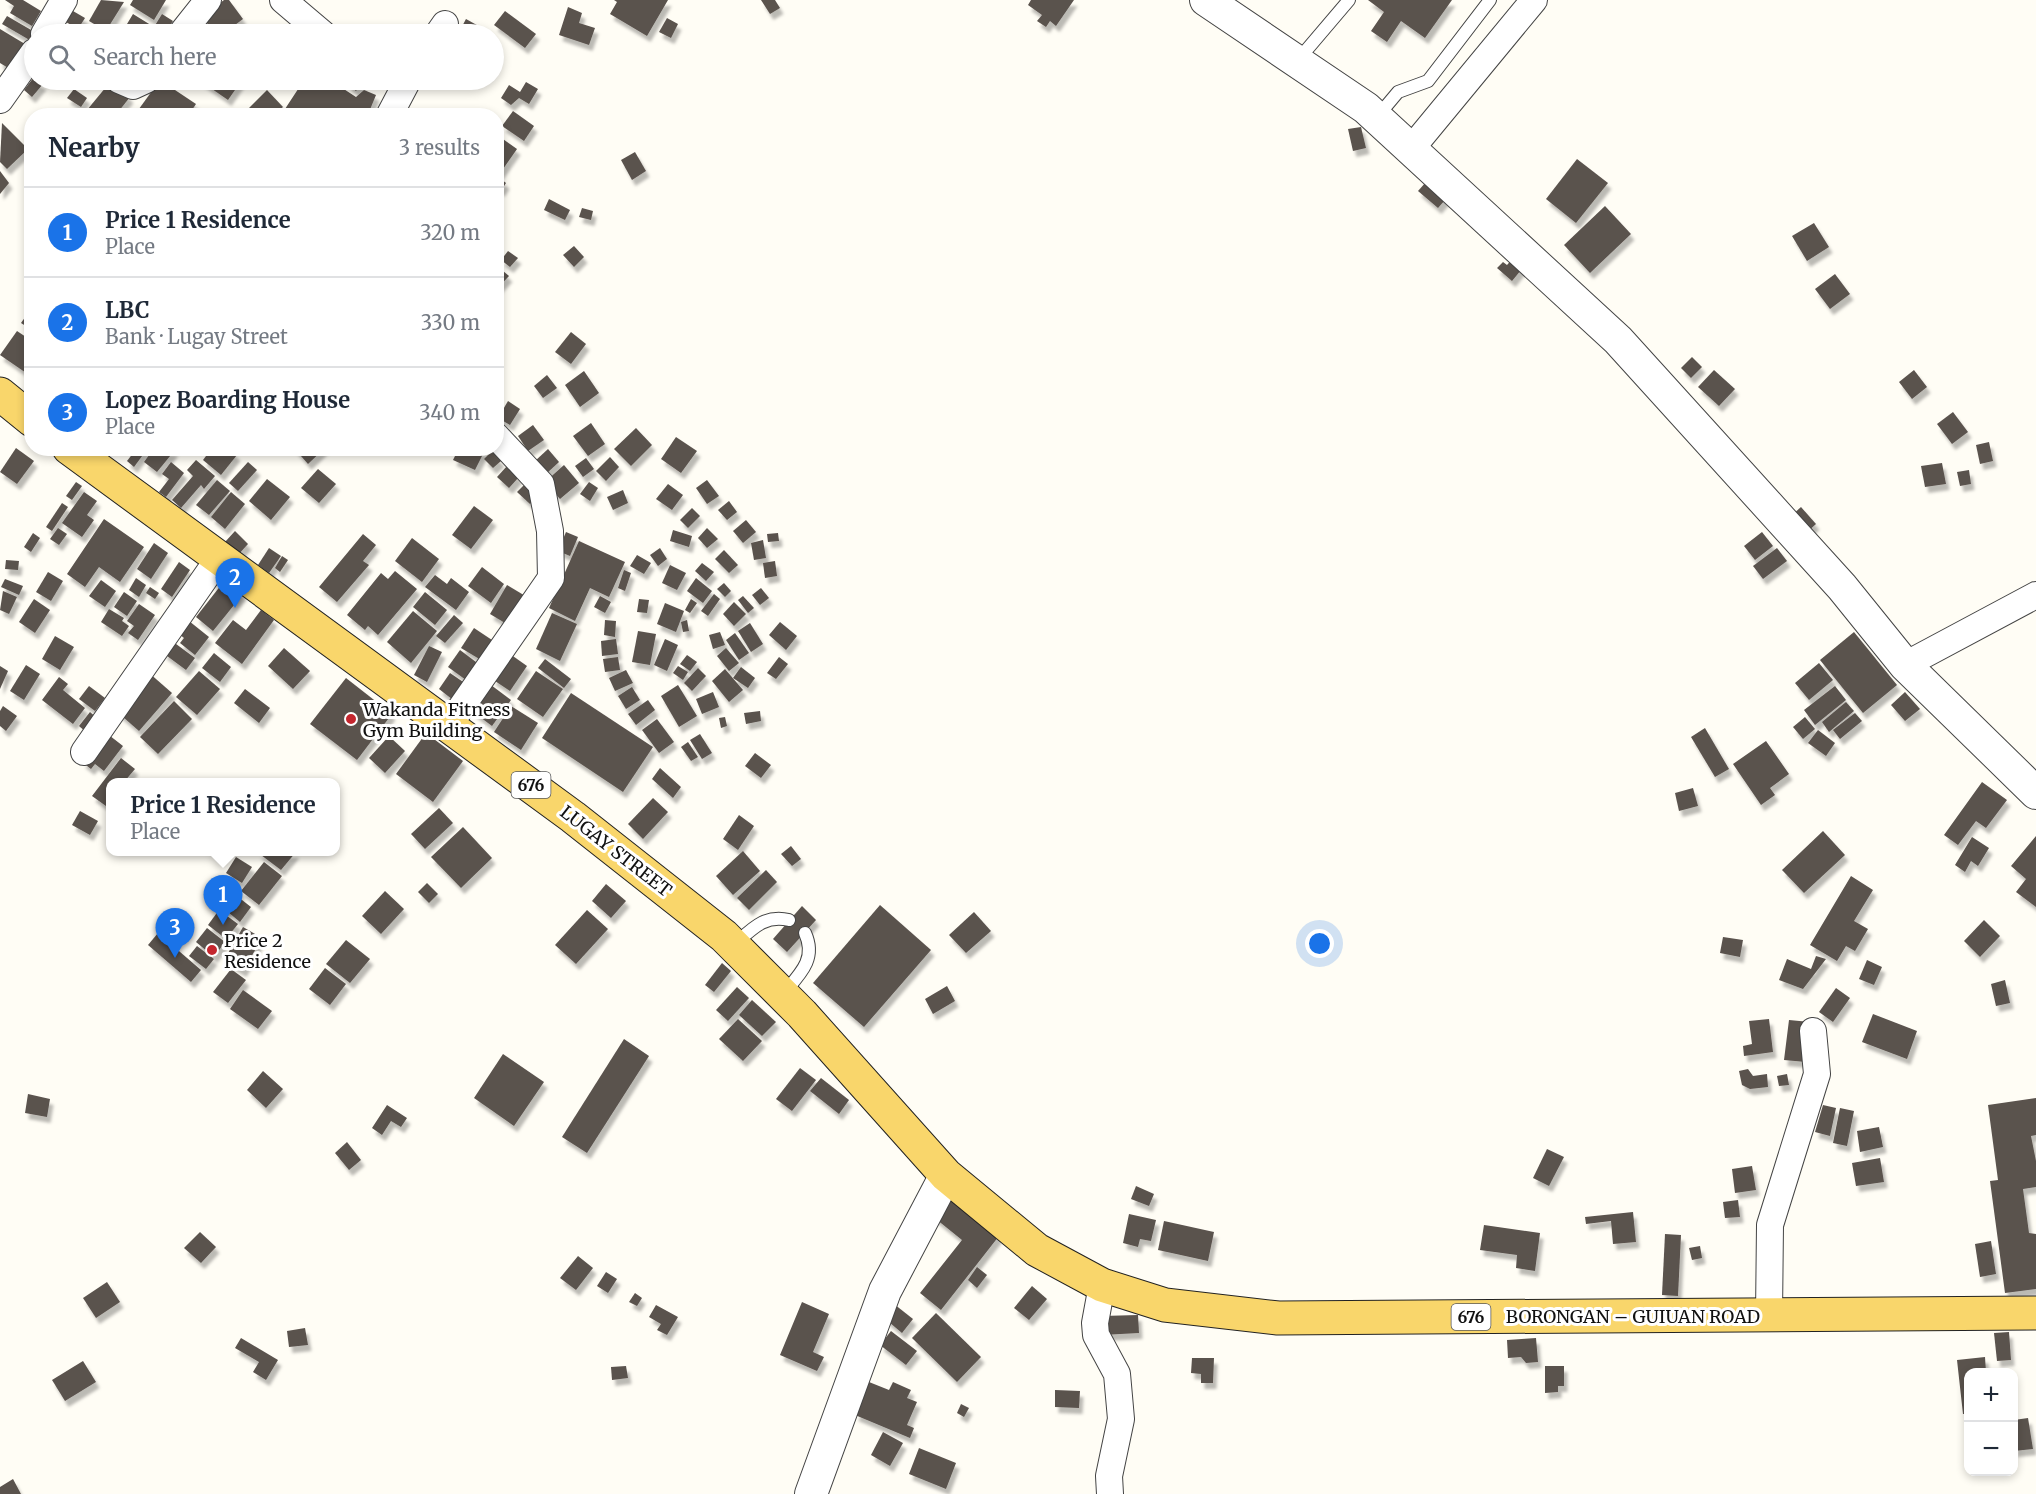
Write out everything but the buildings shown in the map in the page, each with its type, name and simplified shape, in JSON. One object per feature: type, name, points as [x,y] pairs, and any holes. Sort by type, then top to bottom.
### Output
[{"type":"main road","points":[[0,394],[24,414]]},
{"type":"main road","name":"LUGAY STREET","points":[[80,456],[573,817],[734,945],[783,994],[946,1175]]},
{"type":"main road","name":"BORONGAN – GUIUAN ROAD","points":[[946,1175],[1038,1250],[1102,1285],[1165,1305],[1278,1318],[2036,1313]]},
{"type":"street","points":[[56,24],[64,0]]},
{"type":"street","points":[[189,24],[208,0]]},
{"type":"street","points":[[283,0],[311,24]]},
{"type":"street","points":[[1206,0],[1377,117],[1618,340],[1842,587],[1905,665],[2036,793]]},
{"type":"street","points":[[1411,149],[1534,0]]},
{"type":"street","points":[[0,100],[24,66]]},
{"type":"street","points":[[390,108],[394,90]]},
{"type":"street","points":[[448,725],[551,578],[550,531],[541,484],[504,445]]},
{"type":"street","points":[[84,753],[219,558]]},
{"type":"street","points":[[1905,665],[2036,595]]},
{"type":"street","points":[[1769,1315],[1770,1225],[1817,1074],[1813,1031]]},
{"type":"street","points":[[811,1494],[885,1291],[946,1175]]},
{"type":"street","points":[[1102,1285],[1095,1323],[1096,1335],[1117,1374],[1121,1419],[1109,1476],[1110,1494]]},
{"type":"lane","points":[[1297,61],[1348,0]]},
{"type":"lane","points":[[1377,117],[1398,92],[1428,81],[1490,0]]},
{"type":"lane","points":[[734,945],[764,921],[781,918],[789,920]]},
{"type":"lane","points":[[783,994],[808,961],[810,951],[805,933]]},
{"type":"place","name":"LBC","points":[[235,608]]},
{"type":"place","name":"Wakanda Fitness Gym Building","points":[[351,719]]},
{"type":"place","name":"Price 1 Residence","points":[[223,925]]},
{"type":"place","name":"Price 2 Residence","points":[[212,950]]},
{"type":"place","name":"Lopez Boarding House","points":[[175,958]]}]
